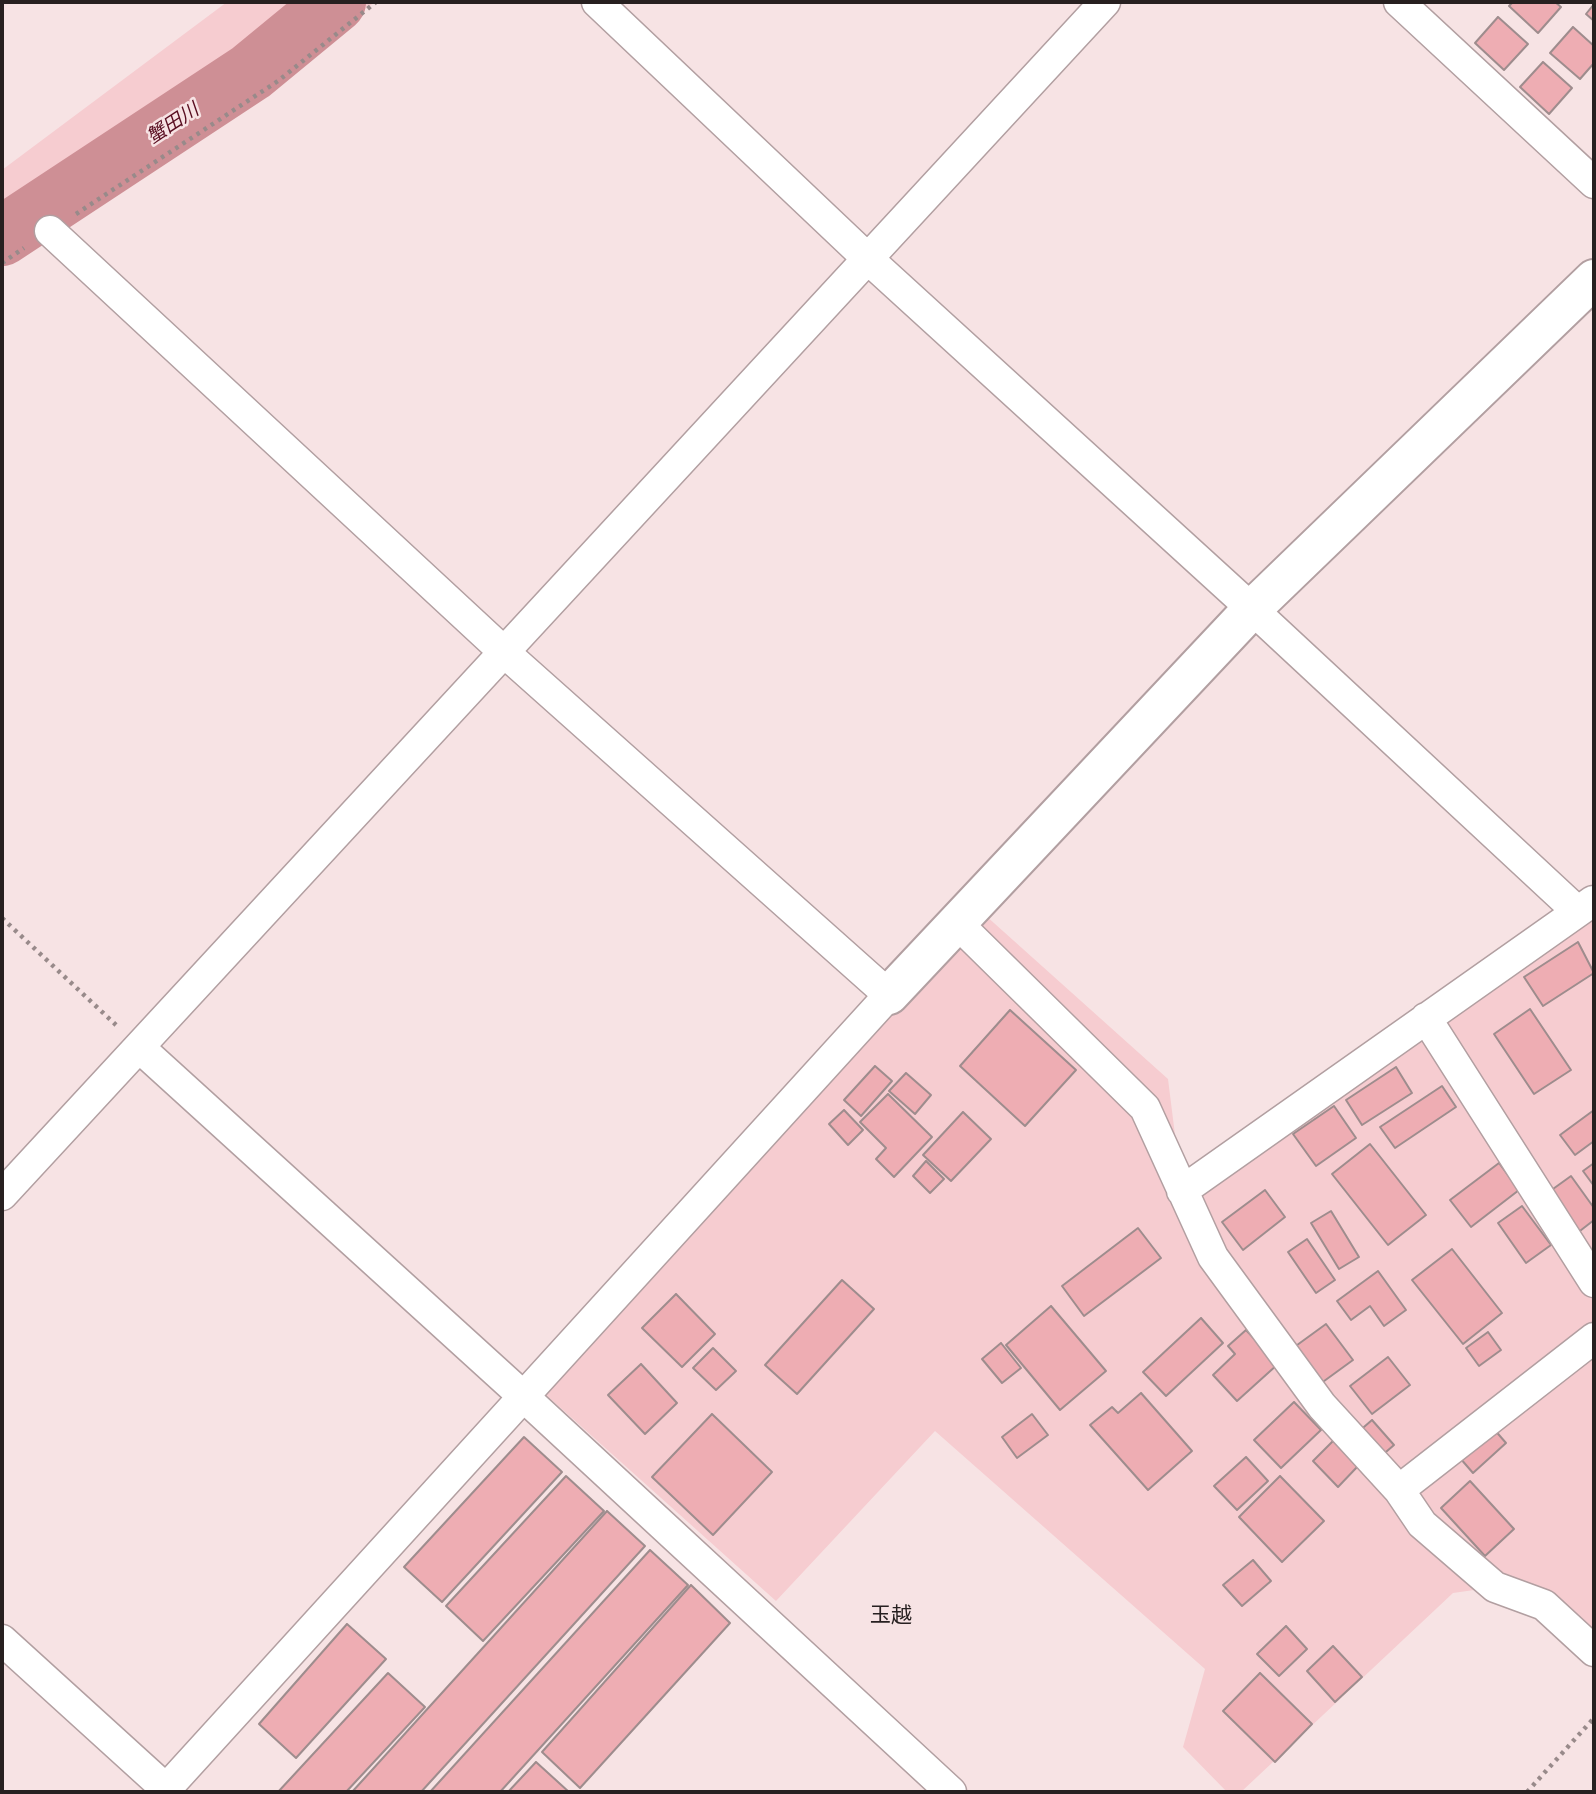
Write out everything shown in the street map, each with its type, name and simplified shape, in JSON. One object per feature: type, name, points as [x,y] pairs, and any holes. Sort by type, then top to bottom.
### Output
[{"type":"street","points":[[597,2],[867,258],[1252,609],[1586,906],[1182,1191]]},
{"type":"street","points":[[2,1195],[1105,2]]},
{"type":"street","points":[[1399,2],[1594,183]]},
{"type":"street","points":[[50,231],[505,652],[890,995]]},
{"type":"street","points":[[2,1640],[165,1791],[890,995],[1252,609],[1594,279]]},
{"type":"street","points":[[958,924],[1144,1108],[1221,1268],[1322,1406],[1399,1490],[1422,1524],[1495,1587],[1544,1605],[1594,1651]]},
{"type":"street","points":[[1426,1018],[1594,1282]]},
{"type":"street","points":[[140,1048],[524,1397],[951,1792]]},
{"type":"street","points":[[1399,1490],[1594,1338]]},
{"type":"path","points":[[2,263],[278,81],[376,2]]},
{"type":"path","points":[[2,918],[140,1048]]},
{"type":"path","points":[[1527,1792],[1594,1718]]},
{"type":"shaded area","points":[[227,2],[375,2],[292,63],[2,261],[2,170]]},
{"type":"shaded area","points":[[975,906],[1168,1079],[1182,1191],[1594,913],[1594,1656],[1495,1587],[1453,1593],[1241,1792],[1227,1792],[1183,1747],[1205,1669],[935,1431],[776,1601],[535,1385]]},
{"type":"building","points":[[1513,2],[1555,2],[1561,7],[1538,33],[1509,6]]},
{"type":"building","points":[[1594,4],[1594,21],[1586,14]]},
{"type":"building","points":[[1498,17],[1528,44],[1504,70],[1475,43]]},
{"type":"building","points":[[1573,27],[1594,46],[1594,63],[1580,79],[1550,53]]},
{"type":"building","points":[[1543,62],[1572,88],[1549,114],[1520,87]]},
{"type":"building","points":[[1578,942],[1594,973],[1543,1006],[1524,977]]},
{"type":"building","points":[[1530,1009],[1571,1070],[1534,1094],[1494,1034]]},
{"type":"building","points":[[1010,1010],[1076,1070],[1025,1126],[960,1066]]},
{"type":"building","points":[[875,1066],[892,1081],[861,1116],[844,1100]]},
{"type":"building","points":[[1396,1067],[1412,1093],[1362,1125],[1346,1100]]},
{"type":"building","points":[[906,1073],[931,1095],[915,1114],[889,1091]]},
{"type":"building","points":[[1442,1086],[1456,1107],[1395,1148],[1380,1127]]},
{"type":"building","points":[[888,1094],[932,1137],[894,1177],[876,1159],[886,1148],[860,1122]]},
{"type":"building","points":[[1334,1106],[1356,1138],[1316,1166],[1293,1134]]},
{"type":"building","points":[[844,1110],[863,1130],[848,1145],[829,1124]]},
{"type":"building","points":[[1594,1110],[1594,1141],[1575,1155],[1560,1135]]},
{"type":"building","points":[[963,1112],[991,1139],[951,1181],[923,1155]]},
{"type":"building","points":[[1370,1144],[1426,1215],[1388,1245],[1332,1174]]},
{"type":"building","points":[[926,1161],[944,1179],[930,1193],[913,1176]]},
{"type":"building","points":[[1499,1163],[1519,1190],[1471,1227],[1450,1200]]},
{"type":"building","points":[[1594,1163],[1594,1186],[1583,1171]]},
{"type":"building","points":[[1571,1176],[1594,1208],[1594,1220],[1576,1234],[1546,1194]]},
{"type":"building","points":[[1265,1190],[1285,1217],[1243,1250],[1222,1222]]},
{"type":"building","points":[[1522,1206],[1551,1245],[1526,1263],[1498,1223]]},
{"type":"building","points":[[1331,1211],[1359,1257],[1339,1269],[1311,1223]]},
{"type":"building","points":[[1138,1228],[1161,1258],[1084,1316],[1062,1286]]},
{"type":"building","points":[[1307,1239],[1335,1280],[1316,1293],[1288,1252]]},
{"type":"building","points":[[1452,1249],[1502,1313],[1463,1344],[1412,1280]]},
{"type":"building","points":[[1378,1271],[1406,1310],[1384,1326],[1370,1306],[1351,1320],[1337,1301]]},
{"type":"building","points":[[842,1280],[874,1309],[797,1394],[765,1365]]},
{"type":"building","points":[[676,1294],[715,1334],[682,1367],[642,1328]]},
{"type":"building","points":[[1051,1306],[1106,1371],[1060,1410],[1006,1345]]},
{"type":"building","points":[[1201,1318],[1223,1343],[1166,1396],[1143,1372]]},
{"type":"building","points":[[1326,1324],[1353,1360],[1320,1384],[1293,1348]]},
{"type":"building","points":[[1246,1330],[1278,1364],[1237,1401],[1213,1375],[1235,1354],[1228,1346]]},
{"type":"building","points":[[1488,1332],[1501,1350],[1479,1366],[1466,1348]]},
{"type":"building","points":[[1001,1343],[1021,1368],[1002,1383],[982,1359]]},
{"type":"building","points":[[713,1348],[736,1371],[716,1390],[693,1368]]},
{"type":"building","points":[[1388,1357],[1410,1385],[1372,1414],[1350,1386]]},
{"type":"building","points":[[641,1364],[677,1403],[645,1434],[608,1395]]},
{"type":"building","points":[[1141,1393],[1192,1451],[1148,1490],[1090,1425],[1112,1407],[1118,1413]]},
{"type":"building","points":[[1294,1402],[1321,1430],[1281,1468],[1254,1440]]},
{"type":"building","points":[[712,1414],[772,1472],[713,1535],[652,1477]]},
{"type":"building","points":[[1032,1414],[1048,1435],[1017,1458],[1002,1437]]},
{"type":"building","points":[[1372,1420],[1394,1445],[1379,1458],[1357,1433]]},
{"type":"building","points":[[1493,1428],[1506,1443],[1473,1473],[1460,1458]]},
{"type":"building","points":[[524,1437],[562,1472],[442,1602],[404,1567]]},
{"type":"building","points":[[1333,1441],[1358,1466],[1338,1487],[1313,1461]]},
{"type":"building","points":[[1246,1457],[1268,1481],[1237,1510],[1214,1486]]},
{"type":"building","points":[[566,1476],[604,1511],[483,1641],[446,1606]]},
{"type":"building","points":[[1280,1476],[1324,1521],[1282,1562],[1239,1517]]},
{"type":"building","points":[[1470,1481],[1514,1529],[1485,1556],[1441,1508]]},
{"type":"building","points":[[607,1511],[645,1546],[421,1792],[352,1792]]},
{"type":"building","points":[[650,1550],[688,1585],[500,1792],[430,1792]]},
{"type":"building","points":[[1253,1560],[1271,1581],[1242,1606],[1223,1585]]},
{"type":"building","points":[[691,1585],[730,1623],[580,1788],[542,1752]]},
{"type":"building","points":[[347,1624],[386,1659],[296,1758],[259,1724]]},
{"type":"building","points":[[1286,1626],[1307,1649],[1279,1676],[1257,1654]]},
{"type":"building","points":[[1333,1646],[1362,1677],[1335,1702],[1307,1671]]},
{"type":"building","points":[[388,1673],[425,1707],[346,1792],[278,1792]]},
{"type":"building","points":[[1260,1673],[1312,1724],[1275,1762],[1223,1711]]},
{"type":"building","points":[[536,1762],[569,1792],[508,1792]]},
{"type":"waterway","name":"蟹田川","points":[[2,236],[251,72],[336,2]]},
{"type":"district","name":"玉越","points":[[891,1616]]}]
